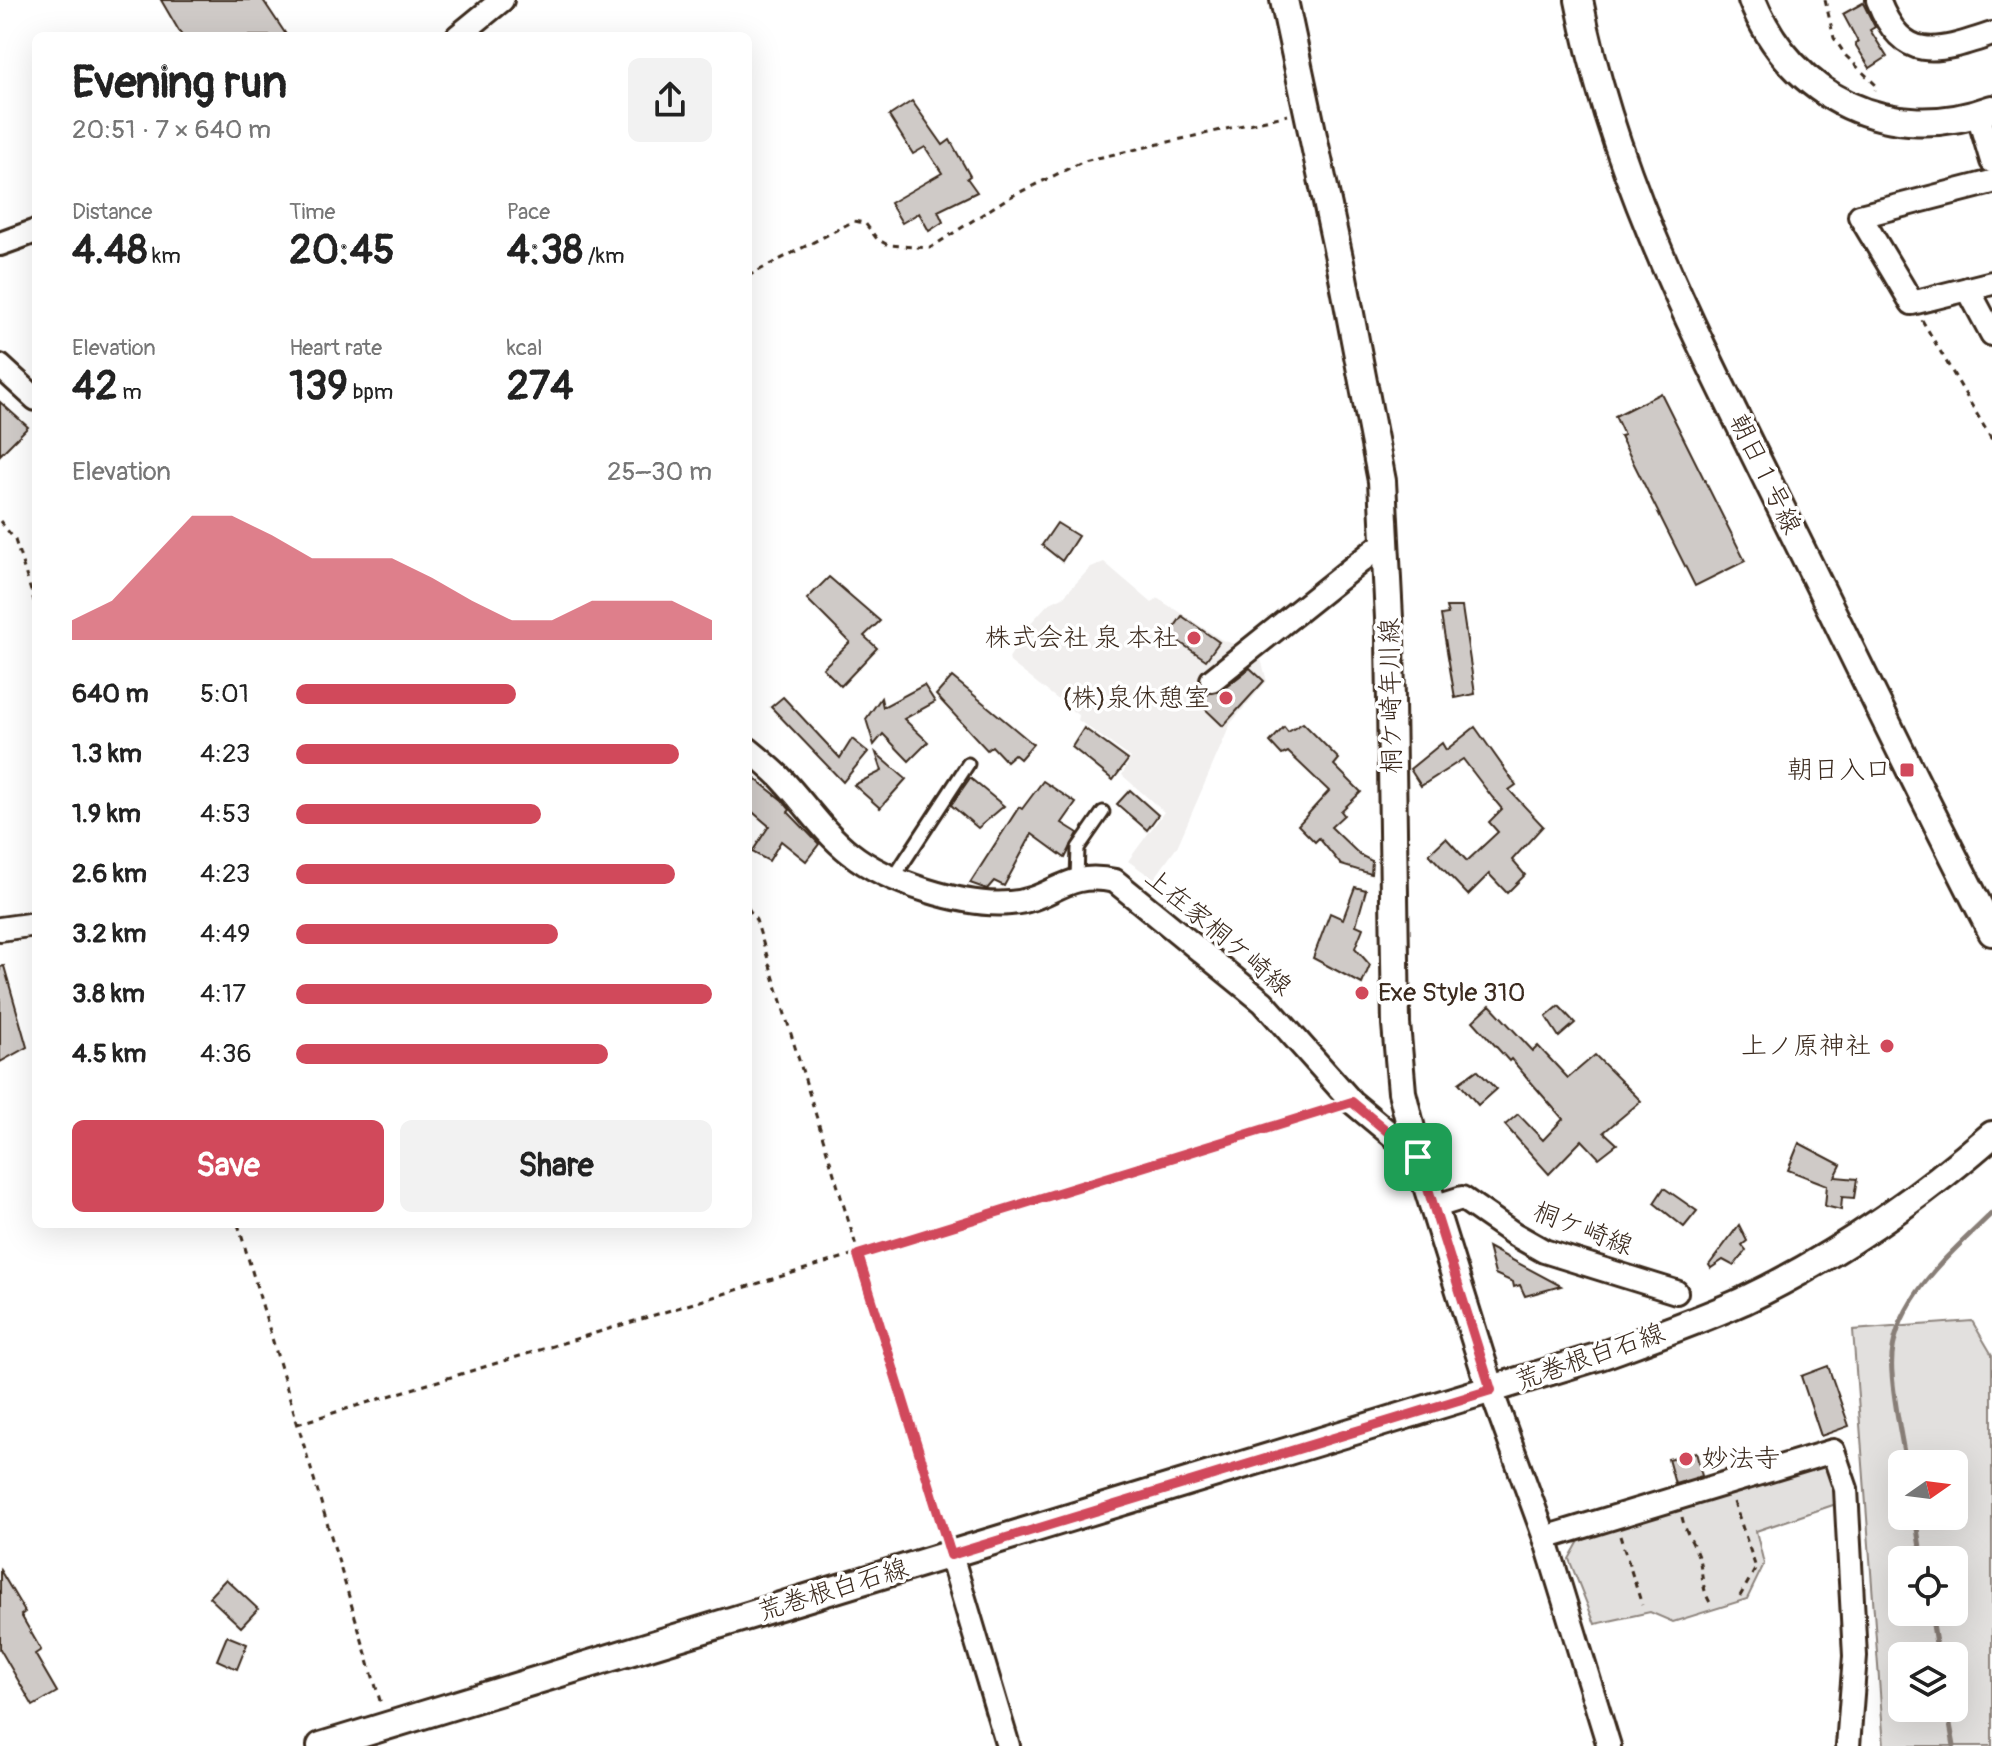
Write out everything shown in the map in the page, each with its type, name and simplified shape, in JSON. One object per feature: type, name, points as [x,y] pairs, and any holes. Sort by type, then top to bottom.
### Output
[{"type":"street","points":[[463,32],[502,0]]},
{"type":"street","name":"桐ケ崎年川線","points":[[1284,0],[1382,481],[1386,541],[1396,1024],[1402,1092],[1418,1157],[1491,1390]]},
{"type":"street","name":"朝日１号線","points":[[1579,0],[1627,174],[1684,311],[1992,932]]},
{"type":"street","points":[[1752,0],[1776,48],[1822,92],[1865,113],[1891,119],[1929,123],[1985,112],[1992,161]]},
{"type":"street","points":[[1878,0],[1888,24],[1895,32],[1923,48],[1938,50],[1953,47],[1992,34]]},
{"type":"street","points":[[1992,182],[1860,216],[1912,303],[1992,283]]},
{"type":"street","points":[[0,244],[32,232]]},
{"type":"street","points":[[1968,289],[1992,334]]},
{"type":"street","points":[[0,366],[32,395]]},
{"type":"street","points":[[1212,680],[1386,541]]},
{"type":"street","name":"上在家桐ケ崎線","points":[[752,752],[778,775],[849,853],[914,886],[980,904],[1014,903],[1077,878],[1115,881],[1263,1002],[1352,1102],[1418,1157]]},
{"type":"street","points":[[0,929],[32,925]]},
{"type":"street","name":"荒巻根白石線","points":[[321,1746],[1629,1346],[1780,1282],[1892,1214],[1951,1171],[1992,1135]]},
{"type":"street","name":"桐ケ崎線","points":[[1433,1207],[1462,1198],[1544,1251],[1676,1292]]},
{"type":"street","points":[[1491,1390],[1545,1538],[1609,1746]]},
{"type":"street","points":[[1545,1538],[1833,1451],[1846,1489],[1855,1656],[1848,1746]]},
{"type":"street","points":[[951,1555],[1008,1746]]},
{"type":"lane","points":[[894,877],[968,764]]},
{"type":"lane","points":[[1077,878],[1078,848],[1103,812]]},
{"type":"path","points":[[1825,0],[1834,38],[1846,56],[1877,86],[1865,113]]},
{"type":"path","points":[[752,274],[854,221],[865,223],[877,239],[888,245],[930,248],[991,207],[1084,161],[1307,110]]},
{"type":"path","points":[[1912,303],[1992,440]]},
{"type":"path","points":[[0,521],[15,540],[32,594]]},
{"type":"path","points":[[752,914],[951,1555]]},
{"type":"path","points":[[297,1424],[1352,1102]]},
{"type":"path","points":[[239,1228],[388,1726]]},
{"type":"path","points":[[1728,1483],[1756,1568],[1740,1596]]},
{"type":"path","points":[[1675,1499],[1688,1539],[1699,1557],[1703,1589],[1711,1604]]},
{"type":"path","points":[[1614,1517],[1642,1605]]},
{"type":"shaded area","points":[[1104,562],[1152,603],[1157,598],[1222,640],[1259,652],[1267,681],[1231,723],[1177,847],[1154,879],[1128,861],[1164,812],[1122,775],[1131,758],[1078,720],[1079,716],[1010,662],[1009,658],[1028,626],[1048,604],[1063,597],[1091,567]]},
{"type":"shaded area","points":[[1972,1321],[1992,1355],[1992,1746],[1884,1746],[1853,1330]]},
{"type":"shaded area","points":[[1831,1461],[1839,1503],[1756,1531],[1764,1564],[1747,1599],[1673,1622],[1650,1612],[1595,1624],[1569,1559],[1579,1541]]},
{"type":"building","points":[[161,0],[263,0],[284,32],[180,32]]},
{"type":"building","points":[[1863,3],[1875,27],[1870,30],[1887,57],[1870,68],[1855,44],[1858,42],[1843,14]]},
{"type":"building","points":[[912,101],[943,145],[950,140],[970,176],[967,178],[977,192],[938,211],[943,222],[929,231],[919,213],[902,223],[890,203],[942,173],[925,147],[913,154],[889,116]]},
{"type":"building","points":[[1661,393],[1745,561],[1695,586],[1620,436],[1624,435],[1615,416]]},
{"type":"building","points":[[0,402],[28,427],[0,455]]},
{"type":"building","points":[[1057,523],[1078,536],[1062,561],[1042,545]]},
{"type":"building","points":[[829,577],[880,621],[864,636],[877,648],[841,686],[823,668],[850,642],[807,599]]},
{"type":"building","points":[[1446,607],[1462,607],[1475,694],[1455,698],[1441,615],[1448,614]]},
{"type":"building","name":"株式会社 泉 本社","points":[[1182,616],[1219,642],[1206,660],[1169,635]]},
{"type":"building","name":"(株)泉休憩室","points":[[1250,668],[1264,681],[1223,726],[1200,704],[1209,693],[1221,691]]},
{"type":"building","points":[[952,677],[1033,744],[1020,759],[1014,754],[1006,761],[992,746],[987,750],[936,695]]},
{"type":"building","points":[[924,685],[935,702],[904,719],[928,742],[909,761],[883,734],[874,745],[866,719],[881,698],[883,707]]},
{"type":"building","points":[[783,697],[840,758],[852,739],[868,752],[843,782],[771,707]]},
{"type":"building","points":[[1303,723],[1339,759],[1334,765],[1361,792],[1341,811],[1344,815],[1331,827],[1360,855],[1372,861],[1371,874],[1341,865],[1319,838],[1315,842],[1298,825],[1329,791],[1288,752],[1282,755],[1270,742],[1284,727],[1288,732]]},
{"type":"building","points":[[1475,727],[1516,785],[1509,790],[1543,826],[1512,860],[1525,875],[1507,893],[1489,874],[1468,895],[1429,854],[1446,838],[1467,861],[1498,832],[1489,822],[1502,809],[1463,759],[1421,786],[1410,769],[1442,743],[1446,750]]},
{"type":"building","points":[[1084,728],[1128,760],[1113,780],[1072,747]]},
{"type":"building","points":[[876,753],[906,779],[880,808],[854,785],[882,771]]},
{"type":"building","points":[[752,776],[782,800],[790,810],[788,812],[819,844],[806,861],[781,841],[769,861],[752,852],[769,826],[752,811]]},
{"type":"building","points":[[970,778],[1004,806],[978,828],[951,805]]},
{"type":"building","points":[[1043,781],[1076,803],[1062,823],[1078,833],[1065,858],[1032,834],[1004,886],[994,881],[987,889],[970,883],[1019,807],[1022,809]]},
{"type":"building","points":[[1130,790],[1158,815],[1147,830],[1117,804]]},
{"type":"building","points":[[1355,887],[1366,890],[1356,925],[1363,928],[1355,948],[1370,965],[1362,984],[1313,958],[1330,913],[1343,919]]},
{"type":"building","points":[[4,966],[27,1047],[0,1062],[0,967]]},
{"type":"building","points":[[1490,1005],[1533,1051],[1538,1046],[1568,1078],[1595,1055],[1641,1101],[1604,1132],[1617,1144],[1599,1158],[1582,1140],[1549,1174],[1505,1125],[1518,1114],[1543,1140],[1563,1119],[1473,1021]]},
{"type":"building","points":[[1559,1006],[1575,1023],[1559,1037],[1546,1017]]},
{"type":"building","points":[[1477,1070],[1496,1089],[1478,1105],[1459,1083]]},
{"type":"building","points":[[1799,1143],[1841,1165],[1835,1177],[1857,1179],[1854,1198],[1842,1197],[1841,1210],[1825,1206],[1827,1185],[1788,1170]]},
{"type":"building","points":[[1664,1188],[1697,1211],[1684,1227],[1654,1203]]},
{"type":"building","points":[[1739,1225],[1747,1241],[1742,1245],[1746,1250],[1734,1266],[1723,1260],[1711,1268],[1709,1265]]},
{"type":"building","points":[[1488,1247],[1561,1286],[1525,1296],[1520,1285],[1514,1287],[1513,1282],[1495,1274]]},
{"type":"building","points":[[1828,1366],[1849,1426],[1821,1436],[1801,1376]]},
{"type":"building","points":[[1696,1452],[1702,1476],[1675,1484],[1668,1459]]},
{"type":"building","points":[[0,1570],[25,1612],[21,1615],[41,1650],[35,1654],[57,1692],[33,1706],[0,1649]]},
{"type":"building","points":[[226,1579],[258,1609],[241,1627],[209,1597]]},
{"type":"building","points":[[227,1636],[247,1644],[237,1669],[217,1660]]},
{"type":"waterway","points":[[1904,1450],[1892,1373],[1893,1349],[1899,1326],[1924,1284],[1957,1246],[1992,1213]]},
{"type":"waterway","points":[[1917,1530],[1920,1546]]},
{"type":"waterway","points":[[1933,1626],[1936,1642]]},
{"type":"waterway","points":[[1950,1722],[1954,1746]]},
{"type":"place","name":"株式会社 泉 本社","points":[[1194,638]]},
{"type":"place","name":"(株)泉休憩室","points":[[1226,698]]},
{"type":"place","name":"朝日入口","points":[[1907,770]]},
{"type":"place","name":"Exe Style 310","points":[[1362,993]]},
{"type":"place","name":"上ノ原神社","points":[[1887,1046]]},
{"type":"place","name":"妙法寺","points":[[1686,1459]]},
{"type":"route","points":[[1352,1102],[1418,1157],[1491,1390],[951,1555],[858,1255],[1352,1102]]}]
